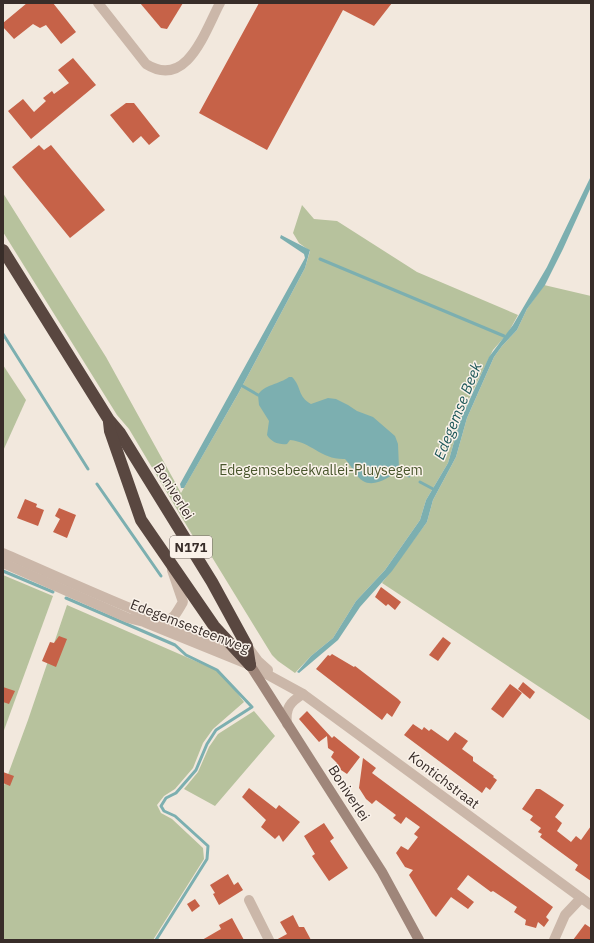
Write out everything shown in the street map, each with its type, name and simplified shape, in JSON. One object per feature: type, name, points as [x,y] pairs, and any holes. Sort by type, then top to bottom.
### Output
[{"type":"highway","name":"Boniverlei","points":[[3,250],[109,420],[120,433],[168,509],[212,582],[247,646],[250,665]]},
{"type":"highway","name":"Boniverlei","points":[[109,420],[110,431],[138,514],[168,562],[214,626],[250,665]]},
{"type":"main road","name":"Boniverlei","points":[[250,665],[382,872],[419,940]]},
{"type":"street","points":[[98,3],[146,64],[154,69],[168,72],[181,67],[191,56],[220,3]]},
{"type":"street","name":"Edegemsesteenweg","points":[[3,553],[137,611],[166,620],[220,643],[250,665]]},
{"type":"street","name":"Boniverlei","points":[[166,620],[171,619],[176,614],[183,602],[181,593],[168,562]]},
{"type":"street","name":"Edegemsesteenweg","points":[[3,563],[128,618],[144,622],[250,665]]},
{"type":"street","name":"Kontichstraat","points":[[247,646],[258,661],[278,679]]},
{"type":"street","name":"Kontichstraat","points":[[250,665],[303,694],[591,905]]},
{"type":"street","points":[[287,724],[286,712],[289,704],[303,694]]},
{"type":"street","points":[[554,940],[565,915],[581,898]]},
{"type":"street","points":[[249,900],[268,940]]},
{"type":"green space","name":"Edegemsebeekvallei-Pluysegem","points":[[3,193],[106,357],[181,493],[238,394],[305,268],[310,251],[299,243],[293,233],[302,205],[314,219],[337,221],[417,272],[518,315],[508,333],[493,350],[469,399],[460,421],[448,463],[426,500],[420,520],[385,570],[356,601],[333,638],[311,656],[295,673],[272,655],[207,549],[203,553],[129,429],[117,415],[3,232]]},
{"type":"green space","points":[[544,285],[591,296],[591,721],[382,583],[427,522],[433,500],[456,457],[467,418],[494,357],[517,330],[527,309]]},
{"type":"green space","points":[[3,365],[26,400],[3,451]]},
{"type":"green space","points":[[3,575],[53,596],[3,733]]},
{"type":"green space","points":[[67,605],[216,670],[229,682],[244,702],[213,729],[203,743],[193,768],[175,789],[164,796],[157,805],[161,813],[172,819],[203,848],[204,859],[153,940],[3,940],[3,788]]},
{"type":"green space","points":[[254,711],[275,736],[215,806],[184,789],[198,772],[209,747],[218,734]]},
{"type":"water","points":[[591,176],[591,187],[545,285],[527,309],[517,330],[494,357],[467,418],[456,457],[433,500],[427,522],[392,571],[360,607],[338,640],[299,673],[297,672],[311,656],[333,638],[356,601],[385,570],[420,520],[426,500],[448,463],[460,421],[489,357],[513,325],[547,267]]},
{"type":"water","points":[[281,235],[310,250],[305,268],[238,394],[184,488],[181,488],[180,484],[305,258],[304,254],[280,238]]},
{"type":"water","points":[[292,377],[297,384],[301,395],[311,404],[328,398],[336,399],[357,411],[373,417],[395,436],[398,444],[399,468],[387,478],[377,482],[367,483],[358,477],[345,459],[329,457],[298,441],[290,440],[287,444],[281,444],[271,440],[267,435],[269,421],[259,405],[258,395],[264,389]]},
{"type":"building","points":[[27,3],[53,3],[76,32],[61,44],[46,25],[40,28],[33,24],[14,39],[3,27],[3,23]]},
{"type":"building","points":[[140,3],[183,3],[167,29],[161,28]]},
{"type":"building","points":[[259,3],[392,3],[374,26],[343,10],[267,150],[199,113]]},
{"type":"building","points":[[73,58],[96,85],[31,139],[8,111],[23,99],[34,112],[46,101],[43,98],[52,91],[54,94],[69,83],[58,70]]},
{"type":"building","points":[[126,103],[134,103],[160,136],[149,145],[141,136],[133,143],[110,115]]},
{"type":"building","points":[[39,145],[44,150],[51,145],[105,210],[70,238],[12,167]]},
{"type":"building","points":[[25,499],[37,504],[36,507],[44,510],[38,526],[17,518]]},
{"type":"building","points":[[59,508],[76,515],[67,538],[53,532],[60,519],[55,516]]},
{"type":"building","points":[[381,587],[401,602],[395,610],[388,604],[386,606],[375,597]]},
{"type":"building","points":[[59,636],[67,639],[56,667],[42,661],[50,642],[54,643]]},
{"type":"building","points":[[443,637],[451,643],[438,661],[429,655]]},
{"type":"building","points":[[332,654],[354,667],[355,666],[401,702],[392,717],[387,713],[382,720],[316,669],[328,655],[330,656]]},
{"type":"building","points":[[523,682],[535,692],[530,699],[518,689]]},
{"type":"building","points":[[510,684],[522,693],[503,718],[491,709]]},
{"type":"building","points":[[3,687],[15,691],[9,704],[3,702]]},
{"type":"building","points":[[307,711],[332,738],[334,736],[360,757],[347,774],[335,766],[337,763],[331,757],[334,752],[328,748],[327,736],[319,742],[299,719]]},
{"type":"building","points":[[413,724],[422,730],[424,727],[429,731],[431,729],[448,741],[455,732],[468,741],[462,749],[473,757],[473,761],[494,776],[493,777],[497,780],[490,790],[486,787],[482,793],[404,735]]},
{"type":"building","points":[[363,758],[376,768],[372,773],[553,907],[546,917],[549,920],[544,927],[538,922],[536,928],[525,925],[526,920],[514,912],[517,907],[493,891],[491,892],[468,875],[457,889],[474,902],[468,909],[451,897],[436,917],[432,913],[409,875],[413,870],[405,867],[396,853],[401,846],[408,850],[418,837],[414,834],[420,827],[406,817],[401,824],[393,818],[396,815],[376,800],[372,804],[366,799],[359,788]]},
{"type":"building","points":[[3,772],[14,776],[10,786],[3,783]]},
{"type":"building","points":[[249,788],[276,809],[279,805],[300,822],[283,842],[279,835],[275,839],[261,827],[266,820],[242,797]]},
{"type":"building","points":[[536,789],[540,789],[564,805],[555,817],[562,823],[557,831],[571,842],[576,836],[581,840],[591,826],[591,881],[575,870],[578,865],[540,837],[542,834],[538,832],[541,828],[530,820],[533,816],[522,809]]},
{"type":"building","points":[[324,823],[334,838],[330,841],[348,868],[329,881],[312,856],[315,854],[304,836]]},
{"type":"building","points":[[228,874],[234,885],[238,882],[243,890],[219,905],[213,894],[215,893],[210,885]]},
{"type":"building","points":[[195,899],[200,906],[192,912],[187,904]]},
{"type":"building","points":[[293,915],[299,927],[304,927],[311,940],[276,940],[287,934],[280,922]]},
{"type":"building","points":[[232,918],[244,940],[202,940],[221,929],[219,925]]},
{"type":"building","points":[[585,924],[591,928],[591,940],[573,940]]},
{"type":"waterway","points":[[320,259],[504,336]]},
{"type":"waterway","points":[[3,334],[88,469]]},
{"type":"waterway","points":[[239,384],[258,395]]},
{"type":"waterway","points":[[398,470],[409,476]]},
{"type":"waterway","points":[[420,482],[435,490]]},
{"type":"waterway","points":[[97,484],[161,576]]},
{"type":"waterway","points":[[3,571],[53,592]]},
{"type":"waterway","name":"Edegemse Beek","points":[[66,598],[175,645],[186,655],[217,670],[252,707],[216,730],[207,744],[196,770],[176,793],[166,798],[161,806],[164,811],[175,816],[208,846],[207,859],[156,940]]}]
